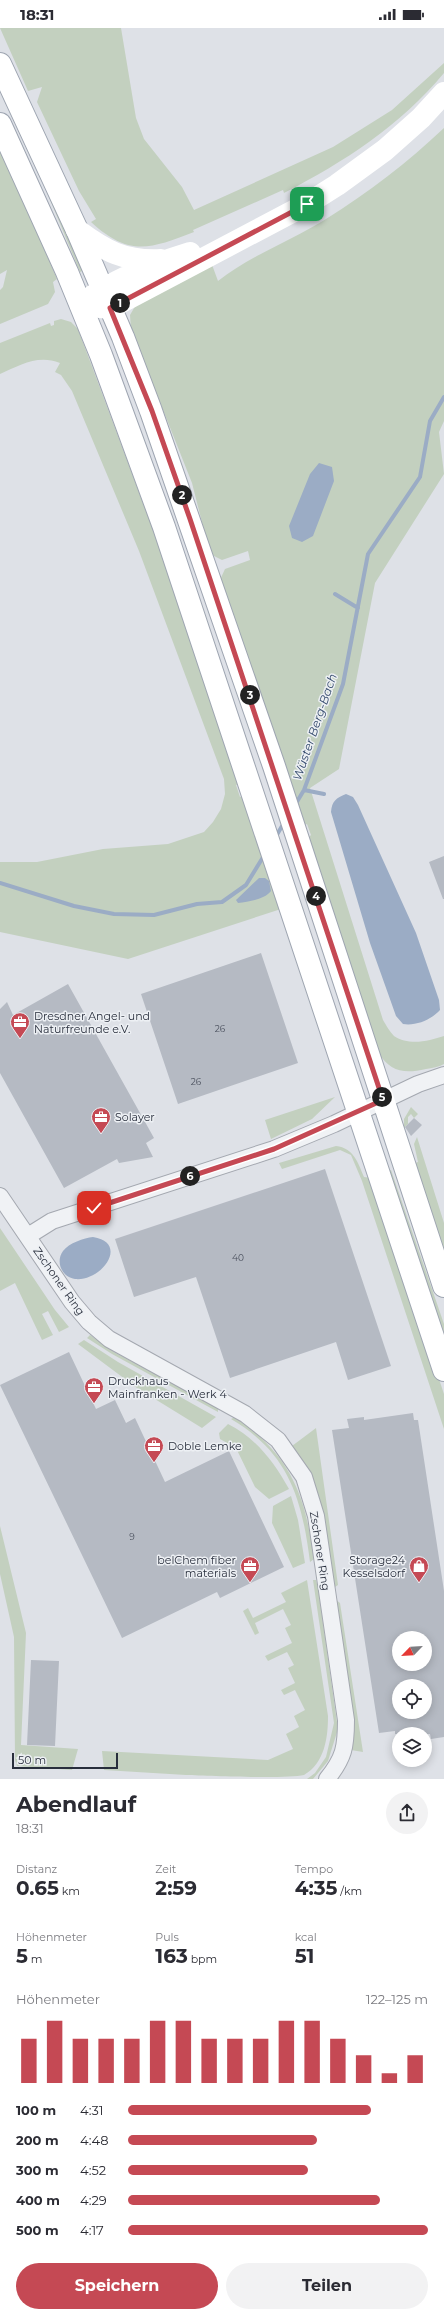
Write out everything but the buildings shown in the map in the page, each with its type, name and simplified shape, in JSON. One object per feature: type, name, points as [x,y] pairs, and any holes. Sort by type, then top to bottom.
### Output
[{"type":"main road","points":[[0,64],[77,230],[149,403],[188,512],[274,766],[444,1286]]},
{"type":"main road","points":[[81,305],[106,298],[242,237],[307,204],[363,167],[421,118],[444,94]]},
{"type":"main road","points":[[0,124],[81,305],[164,526],[279,867],[444,1370]]},
{"type":"main road","points":[[77,230],[95,244],[126,258],[142,262],[168,260],[242,237]]},
{"type":"main road","points":[[106,298],[168,260]]},
{"type":"street","points":[[28,1236],[52,1221],[274,1149],[359,1112],[418,1084],[444,1075]]},
{"type":"street","name":"Zschoner Ring","points":[[0,1196],[72,1302],[89,1322],[109,1339],[245,1414],[278,1440],[304,1478],[316,1516],[346,1720],[346,1746],[339,1764],[326,1779]]},
{"type":"green space","points":[[0,28],[121,28],[136,118],[144,139],[182,187],[194,210],[333,147],[392,110],[444,63],[444,73],[409,110],[390,126],[328,169],[284,193],[283,190],[193,230],[194,232],[165,243],[152,246],[129,245],[117,241],[91,222],[96,219],[79,191],[37,102],[42,87],[28,91]]},
{"type":"green space","points":[[0,83],[84,270],[80,272],[46,190],[0,91]]},
{"type":"green space","points":[[444,128],[444,421],[439,432],[444,474],[375,583],[339,769],[310,788],[383,1020],[394,1036],[406,1041],[419,1042],[444,1036],[444,1064],[418,1071],[404,1071],[398,1070],[387,1064],[378,1052],[309,837],[311,835],[307,824],[305,825],[219,582],[225,569],[250,560],[248,551],[222,560],[210,554],[192,483],[131,329],[130,315],[137,303],[211,262],[218,281],[244,263],[313,227],[357,199],[416,153]]},
{"type":"green space","points":[[0,146],[57,279],[53,282],[55,292],[48,304],[0,324],[0,290],[3,287],[7,270],[0,274]]},
{"type":"green space","points":[[61,319],[71,322],[78,329],[183,610],[239,784],[236,785],[240,797],[243,796],[281,909],[128,959],[0,932],[0,862],[37,862],[103,849],[168,844],[204,832],[213,822],[221,809],[225,794],[224,779],[139,551],[72,391],[61,375],[55,372],[60,363],[37,360],[22,364],[0,374],[0,343],[50,323],[51,326],[54,325],[54,321]]},
{"type":"green space","points":[[335,1097],[312,1119],[271,1139],[265,1120]]},
{"type":"green space","points":[[411,1107],[418,1114],[414,1118],[411,1114],[408,1117],[408,1124],[404,1128],[404,1119]]},
{"type":"green space","points":[[417,1137],[444,1223],[444,1262],[412,1164],[418,1162],[414,1144]]},
{"type":"green space","points":[[336,1146],[342,1147],[351,1153],[364,1177],[372,1178],[444,1394],[444,1429],[362,1181],[351,1155],[340,1150],[282,1169],[279,1163]]},
{"type":"green space","points":[[391,1170],[444,1324],[444,1344],[387,1172]]},
{"type":"green space","points":[[0,1228],[55,1310],[69,1327],[59,1332],[48,1311],[42,1314],[53,1335],[42,1340],[15,1283],[0,1291]]},
{"type":"green space","points":[[90,1335],[114,1352],[218,1408],[218,1412],[112,1354],[87,1338]]},
{"type":"green space","points":[[84,1340],[118,1362],[216,1417],[202,1428],[137,1388],[78,1344]]},
{"type":"green space","points":[[235,1417],[270,1446],[292,1478],[306,1515],[314,1559],[310,1562],[307,1539],[297,1498],[289,1480],[267,1447],[251,1432],[231,1419]]},
{"type":"green space","points":[[228,1424],[247,1436],[256,1444],[277,1469],[289,1489],[269,1499],[255,1487],[236,1448],[220,1439],[219,1433]]},
{"type":"green space","points":[[316,1428],[338,1585],[335,1587],[325,1527],[292,1446]]},
{"type":"green space","points":[[291,1496],[298,1520],[305,1563],[293,1568],[272,1523],[273,1506]]},
{"type":"green space","points":[[0,1526],[26,1633],[21,1745],[78,1749],[72,1770],[17,1766],[15,1760],[14,1637],[0,1574]]},
{"type":"green space","points":[[307,1580],[328,1716],[324,1749],[317,1764],[311,1770],[304,1775],[265,1777],[186,1775],[104,1770],[102,1751],[268,1760],[293,1749],[286,1734],[299,1727],[294,1716],[305,1710],[295,1690],[284,1695],[281,1690],[295,1683],[288,1668],[294,1665],[287,1652],[268,1661],[265,1656],[292,1643],[285,1628],[291,1625],[283,1609],[255,1623],[259,1633],[255,1635],[243,1611],[248,1608],[253,1618],[286,1602],[281,1593]]},
{"type":"green space","points":[[313,1580],[316,1580],[318,1588],[338,1729],[328,1761],[313,1779],[307,1779],[315,1773],[326,1757],[334,1723]]},
{"type":"green space","points":[[336,1600],[340,1603],[363,1752],[351,1750],[354,1728]]},
{"type":"water","points":[[319,463],[332,467],[334,481],[313,536],[302,542],[292,538],[289,526],[310,474]]},
{"type":"water","points":[[346,794],[353,797],[358,805],[416,933],[439,1000],[440,1010],[423,1022],[403,1024],[396,1016],[370,943],[331,812],[332,805],[335,800]]},
{"type":"water","points":[[259,878],[265,878],[269,881],[271,891],[260,898],[238,903],[236,900]]},
{"type":"water","points":[[93,1237],[104,1241],[109,1247],[110,1254],[108,1261],[102,1269],[94,1275],[85,1278],[70,1278],[61,1268],[60,1260],[63,1251],[77,1241]]},
{"type":"waterway","name":"Wüster Berg-Bach","points":[[295,805],[304,790],[343,684],[368,554],[420,477],[430,421],[444,397]]},
{"type":"waterway","points":[[335,594],[358,608]]},
{"type":"waterway","points":[[304,790],[324,794]]},
{"type":"waterway","name":"Wüster Berg-Bach","points":[[275,838],[285,821]]},
{"type":"waterway","name":"Wüster Berg-Bach","points":[[0,883],[74,906],[114,914],[154,915],[197,904],[222,902],[246,885],[265,854]]},
{"type":"place","name":"Dresdner Angel- und Naturfreunde e.V.","points":[[20,1039]]},
{"type":"place","name":"Solayer","points":[[101,1134]]},
{"type":"place","name":"Druckhaus Mainfranken - Werk 4","points":[[94,1404]]},
{"type":"place","name":"Doble Lemke","points":[[154,1463]]},
{"type":"place","name":"belChem fiber materials","points":[[250,1583]]},
{"type":"place","name":"Storage24 Kesselsdorf","points":[[419,1583]]},
{"type":"route","points":[[94,1208],[274,1149],[334,1124],[383,1100],[274,766],[190,519],[152,411],[110,308],[307,204]]}]
